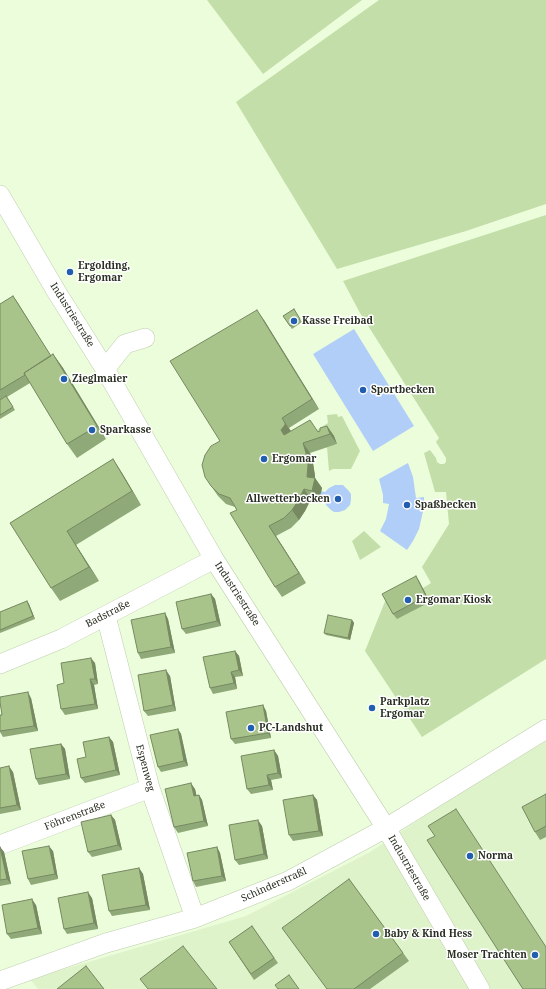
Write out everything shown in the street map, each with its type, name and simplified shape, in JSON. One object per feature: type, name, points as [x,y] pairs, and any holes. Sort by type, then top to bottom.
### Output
[{"type":"street","name":"Industriestraße","points":[[0,195],[56,291],[105,368],[214,559],[386,828],[480,989]]},
{"type":"street","points":[[105,368],[125,344],[145,338]]},
{"type":"street","name":"Badstraße","points":[[0,664],[62,639],[214,559]]},
{"type":"street","name":"Espenweg","points":[[106,616],[150,788],[196,918]]},
{"type":"street","name":"Schinderstraßl","points":[[0,981],[106,943],[196,918],[288,881],[386,828],[546,729]]},
{"type":"street","name":"Föhrenstraße","points":[[0,845],[150,788]]},
{"type":"shaded area","points":[[207,0],[362,0],[263,74]]},
{"type":"shaded area","points":[[379,0],[546,0],[546,204],[466,231],[337,269],[236,102]]},
{"type":"shaded area","points":[[546,215],[546,659],[422,737],[365,651],[386,599],[423,588],[431,583],[422,567],[449,524],[446,492],[435,492],[424,453],[430,450],[437,462],[440,464],[444,464],[446,462],[446,458],[436,442],[439,438],[360,313],[343,281]]},
{"type":"shaded area","points":[[337,414],[338,417],[342,416],[360,451],[351,469],[333,469],[329,471],[327,447],[337,444],[334,436],[325,442],[317,430],[328,423],[327,415]]},
{"type":"shaded area","points":[[364,531],[381,547],[360,560],[352,541]]},
{"type":"shaded area","points":[[546,736],[546,989],[38,989],[30,979],[246,916],[370,852]]},
{"type":"water","name":"Sportbecken","points":[[354,329],[414,426],[373,451],[313,354]]},
{"type":"water","name":"Spaßbecken","points":[[408,463],[413,477],[416,498],[424,497],[424,507],[419,529],[407,550],[380,531],[386,519],[389,504],[383,503],[383,495],[379,479]]},
{"type":"water","name":"Allwetterbecken","points":[[335,485],[343,485],[351,494],[350,505],[345,510],[339,512],[334,512],[331,510],[326,505],[324,498],[312,495],[313,489],[325,492]]},
{"type":"building","points":[[13,296],[51,356],[24,373],[25,375],[0,390],[0,304]]},
{"type":"building","name":"Kasse Freibad","points":[[294,309],[300,319],[290,326],[283,316]]},
{"type":"building","name":"Ergomar","points":[[257,310],[312,399],[282,418],[285,425],[281,430],[284,435],[310,420],[318,432],[320,431],[320,428],[327,426],[330,434],[303,443],[308,465],[307,477],[315,478],[312,491],[304,489],[292,510],[284,518],[269,526],[299,573],[275,587],[230,513],[237,510],[230,498],[219,494],[205,477],[202,465],[205,455],[211,446],[220,441],[170,361]]},
{"type":"building","points":[[53,354],[97,426],[67,444],[24,373]]},
{"type":"building","points":[[6,396],[13,407],[0,415],[0,400]]},
{"type":"building","points":[[113,459],[132,491],[67,531],[89,567],[51,588],[10,523]]},
{"type":"building","name":"Ergomar Kiosk","points":[[416,576],[426,596],[393,614],[382,594]]},
{"type":"building","points":[[211,594],[217,621],[182,629],[176,602]]},
{"type":"building","points":[[27,601],[33,616],[0,630],[0,612]]},
{"type":"building","points":[[165,613],[171,647],[138,653],[131,620]]},
{"type":"building","points":[[328,615],[352,620],[348,638],[324,633]]},
{"type":"building","points":[[235,651],[239,670],[231,672],[234,683],[210,688],[203,657]]},
{"type":"building","points":[[91,658],[95,679],[90,679],[95,704],[61,709],[57,685],[64,683],[61,663]]},
{"type":"building","points":[[166,670],[173,705],[144,711],[138,675]]},
{"type":"building","points":[[28,692],[34,726],[0,731],[0,715],[2,715],[0,697]]},
{"type":"building","name":"PC-Landshut","points":[[263,705],[268,733],[231,739],[226,712]]},
{"type":"building","points":[[178,729],[184,761],[158,767],[150,735]]},
{"type":"building","points":[[109,737],[116,770],[81,778],[77,759],[86,757],[83,742]]},
{"type":"building","points":[[61,744],[66,774],[36,779],[30,749]]},
{"type":"building","points":[[274,750],[278,773],[267,775],[269,785],[247,789],[241,756]]},
{"type":"building","points":[[9,766],[17,805],[0,808],[0,768]]},
{"type":"building","points":[[191,783],[194,796],[199,795],[204,821],[174,827],[165,789]]},
{"type":"building","points":[[546,794],[546,826],[535,832],[522,807]]},
{"type":"building","points":[[313,795],[319,831],[289,835],[283,800]]},
{"type":"building","points":[[456,809],[546,947],[546,989],[523,989],[427,840],[435,836],[428,826]]},
{"type":"building","points":[[111,815],[118,845],[88,852],[81,822]]},
{"type":"building","points":[[258,820],[264,854],[235,860],[229,825]]},
{"type":"building","points":[[49,846],[55,874],[28,879],[22,851]]},
{"type":"building","points":[[0,847],[7,879],[0,880]]},
{"type":"building","points":[[217,847],[222,876],[193,881],[187,853]]},
{"type":"building","points":[[139,868],[146,905],[109,911],[102,875]]},
{"type":"building","points":[[349,879],[403,953],[354,989],[327,989],[282,928]]},
{"type":"building","points":[[88,892],[94,923],[64,929],[58,898]]},
{"type":"building","points":[[32,899],[38,928],[7,934],[2,905]]},
{"type":"building","points":[[252,926],[274,958],[251,974],[229,942]]},
{"type":"building","points":[[183,946],[217,989],[148,989],[140,979]]},
{"type":"building","points":[[86,966],[104,989],[57,989]]},
{"type":"building","points":[[289,975],[299,989],[278,989],[275,985]]},
{"type":"place","name":"Ergolding, Ergomar","points":[[70,272]]},
{"type":"place","name":"Kasse Freibad","points":[[294,321]]},
{"type":"place","name":"Zieglmaier","points":[[64,379]]},
{"type":"place","name":"Sportbecken","points":[[363,390]]},
{"type":"place","name":"Sparkasse","points":[[92,430]]},
{"type":"place","name":"Ergomar","points":[[264,459]]},
{"type":"place","name":"Allwetterbecken","points":[[338,499]]},
{"type":"place","name":"Spaßbecken","points":[[407,505]]},
{"type":"place","name":"Ergomar Kiosk","points":[[408,600]]},
{"type":"place","name":"Parkplatz Ergomar","points":[[372,708]]},
{"type":"place","name":"PC-Landshut","points":[[251,728]]},
{"type":"place","name":"Norma","points":[[470,856]]},
{"type":"place","name":"Baby & Kind Hess","points":[[376,934]]},
{"type":"place","name":"Moser Trachten","points":[[535,955]]}]
